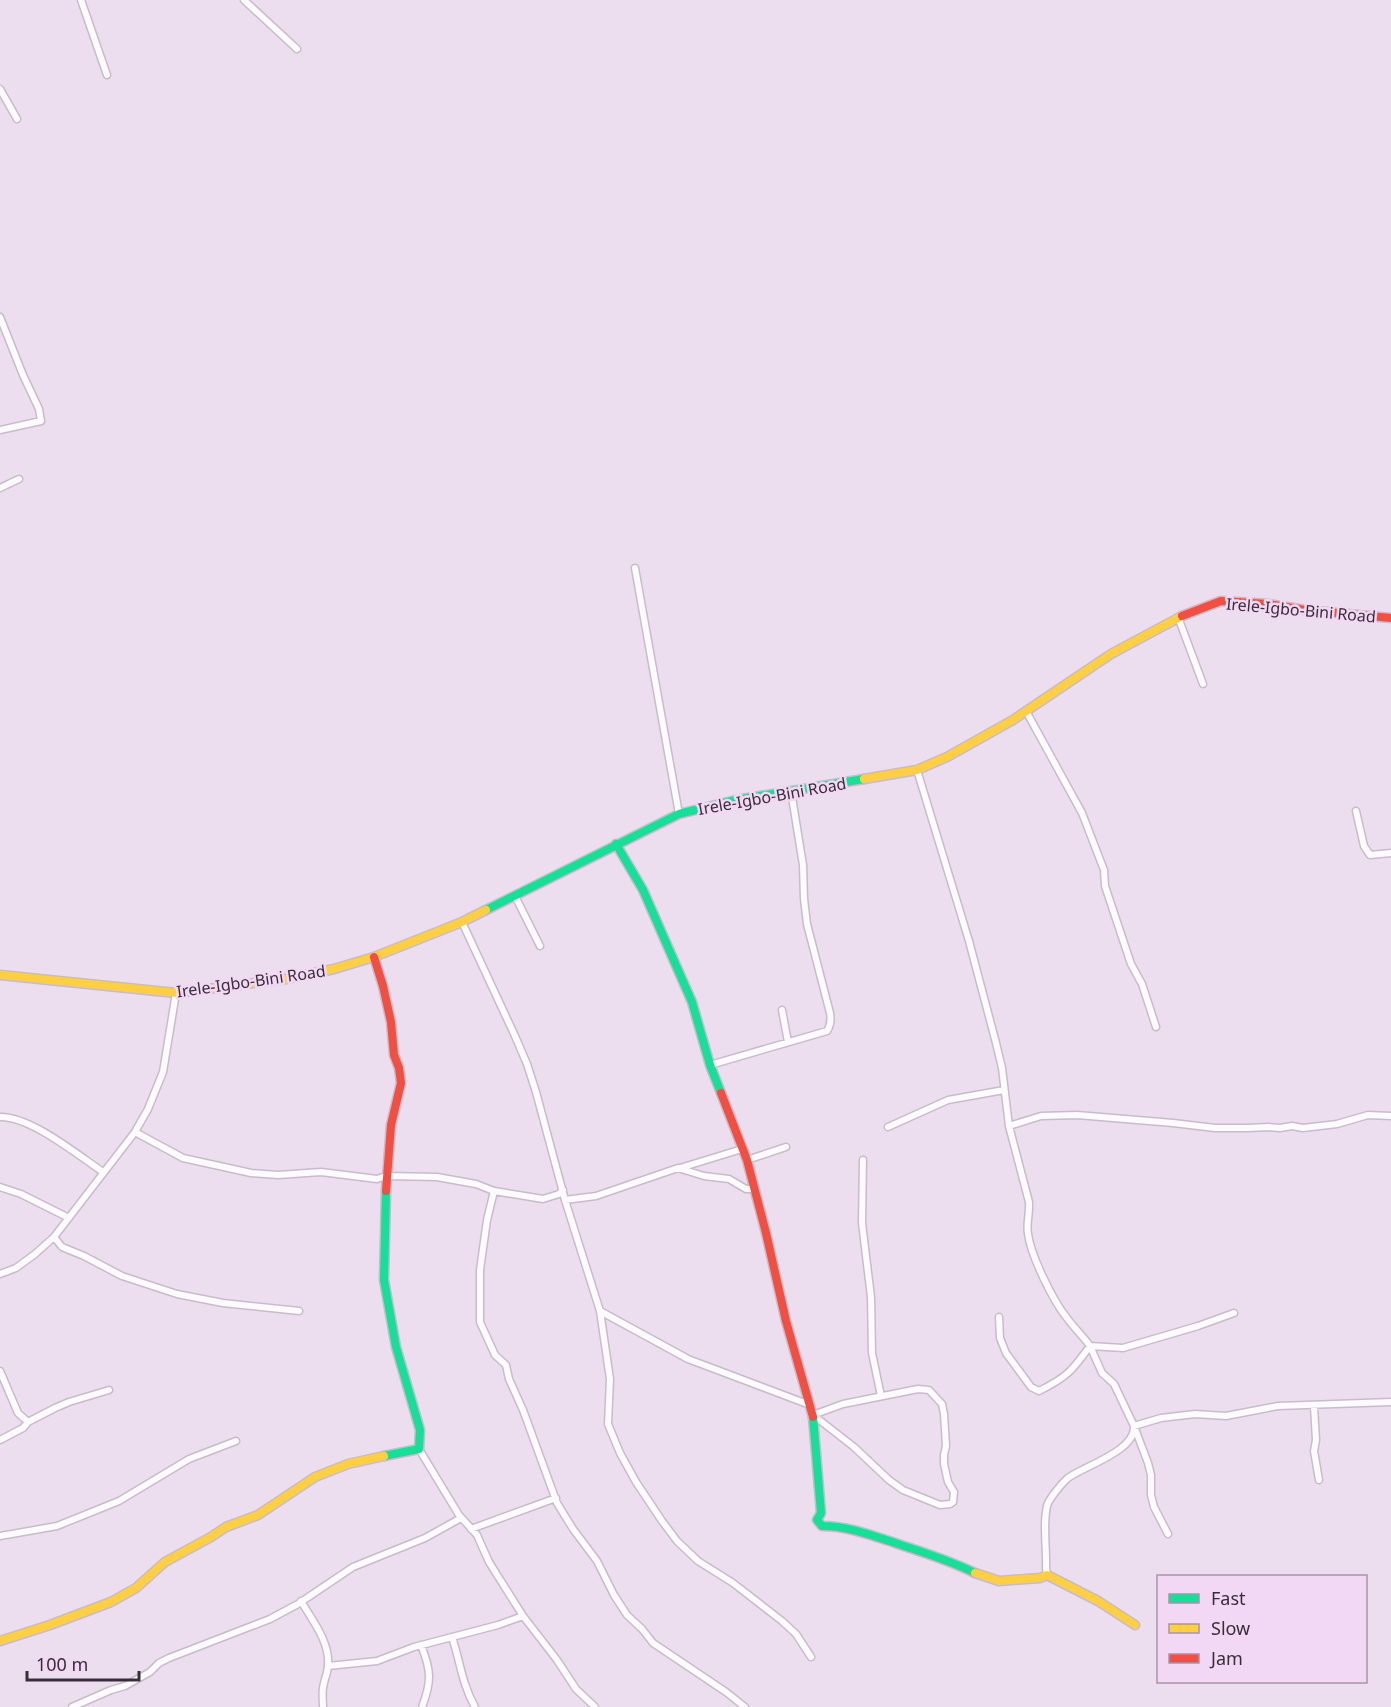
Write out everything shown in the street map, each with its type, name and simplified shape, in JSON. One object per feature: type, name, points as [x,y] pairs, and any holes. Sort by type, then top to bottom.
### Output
[{"type":"street","points":[[81,0],[107,75]]},
{"type":"street","points":[[244,0],[297,49]]},
{"type":"street","points":[[0,89],[16,119]]},
{"type":"street","points":[[0,317],[39,409],[41,422],[0,430]]},
{"type":"street","points":[[0,488],[19,479]]},
{"type":"street","points":[[635,568],[679,814]]},
{"type":"street","name":"Irele-Igbo-Bini Road","points":[[0,975],[176,993],[286,979],[334,969],[374,957],[462,922],[679,814],[736,800],[917,770],[947,757],[1026,711],[1111,654],[1178,617],[1221,601],[1391,618]]},
{"type":"street","points":[[1178,617],[1203,684]]},
{"type":"street","points":[[1026,711],[1082,813],[1104,870],[1105,886],[1131,964],[1142,984],[1156,1027]]},
{"type":"street","points":[[917,770],[969,941],[996,1043],[1009,1125],[1029,1202],[1028,1237],[1037,1264],[1061,1310],[1090,1346],[1102,1373],[1114,1384],[1134,1426],[1151,1475],[1151,1495],[1154,1507],[1168,1534]]},
{"type":"street","points":[[710,1065],[826,1030],[831,1022],[807,924],[803,865],[791,791]]},
{"type":"street","points":[[1356,811],[1364,846],[1370,855],[1391,853]]},
{"type":"street","points":[[616,844],[643,890],[692,1002],[710,1065],[747,1160],[786,1321],[813,1415],[821,1513],[817,1520],[822,1526],[837,1526],[870,1535],[953,1562],[999,1581],[1040,1578],[1047,1575]]},
{"type":"street","points":[[515,896],[540,946]]},
{"type":"street","points":[[462,922],[527,1064],[565,1200],[600,1311],[610,1379],[608,1424],[620,1453],[662,1521],[684,1548],[698,1561],[732,1583],[782,1621],[796,1634],[811,1657]]},
{"type":"street","points":[[374,957],[391,1022],[394,1055],[401,1083],[391,1125],[386,1176],[384,1280],[396,1347],[420,1430],[419,1449],[461,1518],[477,1535],[489,1562],[523,1616],[576,1689],[595,1707]]},
{"type":"street","points":[[0,1274],[16,1268],[54,1236],[135,1132],[148,1109],[163,1072],[176,993]]},
{"type":"street","points":[[782,1010],[788,1042]]},
{"type":"street","points":[[888,1127],[948,1101],[1004,1089]]},
{"type":"street","points":[[1009,1125],[1041,1116],[1077,1115],[1215,1128],[1292,1126],[1303,1128],[1337,1124],[1368,1115],[1391,1116]]},
{"type":"street","points":[[0,1117],[7,1117],[40,1128],[104,1172]]},
{"type":"street","points":[[135,1132],[183,1158],[251,1173],[278,1175],[321,1172],[377,1179],[386,1176],[437,1177],[476,1184],[494,1191],[543,1199],[563,1190]]},
{"type":"street","points":[[747,1160],[786,1147]]},
{"type":"street","points":[[565,1200],[596,1196],[742,1149]]},
{"type":"street","points":[[863,1160],[862,1223],[871,1298],[872,1353],[881,1396]]},
{"type":"street","points":[[678,1168],[704,1176],[729,1179],[746,1189],[755,1190]]},
{"type":"street","points":[[0,1187],[21,1194],[69,1218]]},
{"type":"street","points":[[494,1191],[487,1220],[480,1270],[480,1322],[495,1355],[507,1365],[509,1379],[523,1410],[555,1498],[573,1529],[597,1561],[614,1596],[627,1615],[653,1643],[745,1707]]},
{"type":"street","points":[[54,1236],[62,1247],[122,1276],[177,1294],[223,1303],[299,1311]]},
{"type":"street","points":[[600,1311],[688,1359],[810,1405]]},
{"type":"street","points":[[1090,1346],[1123,1347],[1198,1326],[1234,1313]]},
{"type":"street","points":[[999,1317],[1000,1338],[1006,1353],[1031,1388],[1039,1391],[1061,1380],[1073,1370],[1090,1346]]},
{"type":"street","points":[[0,1371],[18,1413],[28,1422]]},
{"type":"street","points":[[923,1389],[929,1390],[942,1404],[946,1446],[944,1464],[948,1482],[954,1492],[953,1502],[940,1505],[903,1490],[813,1415],[843,1404],[923,1389]]},
{"type":"street","points":[[0,1440],[23,1428],[28,1422],[69,1402],[109,1390]]},
{"type":"street","points":[[1134,1426],[1161,1418],[1195,1414],[1226,1416],[1271,1407],[1391,1402]]},
{"type":"street","points":[[1314,1406],[1316,1440],[1314,1451],[1318,1480]]},
{"type":"street","points":[[1047,1575],[1045,1524],[1048,1503],[1070,1477],[1093,1466],[1124,1446],[1135,1432],[1134,1426]]},
{"type":"street","points":[[0,1536],[57,1526],[119,1501],[189,1459],[236,1440]]},
{"type":"street","points":[[0,1641],[50,1625],[119,1597],[136,1588],[165,1562],[226,1527],[258,1515],[315,1477],[348,1464],[419,1449]]},
{"type":"street","points":[[471,1529],[555,1498]]},
{"type":"street","points":[[72,1707],[125,1686],[169,1658],[270,1618],[353,1568],[425,1538],[461,1518]]},
{"type":"street","points":[[1047,1575],[1098,1601],[1135,1625]]},
{"type":"street","points":[[301,1601],[326,1642],[328,1666],[323,1690],[323,1707]]},
{"type":"street","points":[[328,1666],[377,1661],[421,1645],[498,1625],[523,1616]]},
{"type":"street","points":[[453,1637],[462,1678],[475,1707]]},
{"type":"street","points":[[421,1645],[429,1664],[428,1692],[422,1707]]},
{"type":"traffic: fast","points":[[486,910],[679,814],[736,800],[864,779]]},
{"type":"traffic: fast","points":[[616,844],[643,890],[692,1002],[710,1065],[721,1093]]},
{"type":"traffic: fast","points":[[384,1456],[419,1449],[420,1430],[396,1347],[384,1280],[386,1191]]},
{"type":"traffic: fast","points":[[813,1417],[821,1513],[817,1520],[822,1526],[850,1529],[868,1534],[935,1556],[975,1573]]},
{"type":"traffic: slow","points":[[864,779],[917,770],[947,757],[1013,720],[1111,654],[1182,616]]},
{"type":"traffic: slow","points":[[0,975],[176,993],[286,979],[334,969],[374,957],[486,910]]},
{"type":"traffic: slow","points":[[0,1641],[111,1602],[136,1588],[165,1562],[226,1527],[258,1515],[315,1477],[348,1464],[384,1456]]},
{"type":"traffic: slow","points":[[975,1573],[999,1581],[1040,1578],[1047,1575],[1098,1601],[1135,1625]]},
{"type":"traffic: jam","points":[[1182,616],[1221,601],[1391,618]]},
{"type":"traffic: jam","points":[[374,957],[391,1022],[394,1055],[401,1083],[391,1125],[386,1191]]},
{"type":"traffic: jam","points":[[721,1093],[747,1160],[786,1321],[813,1417]]}]
